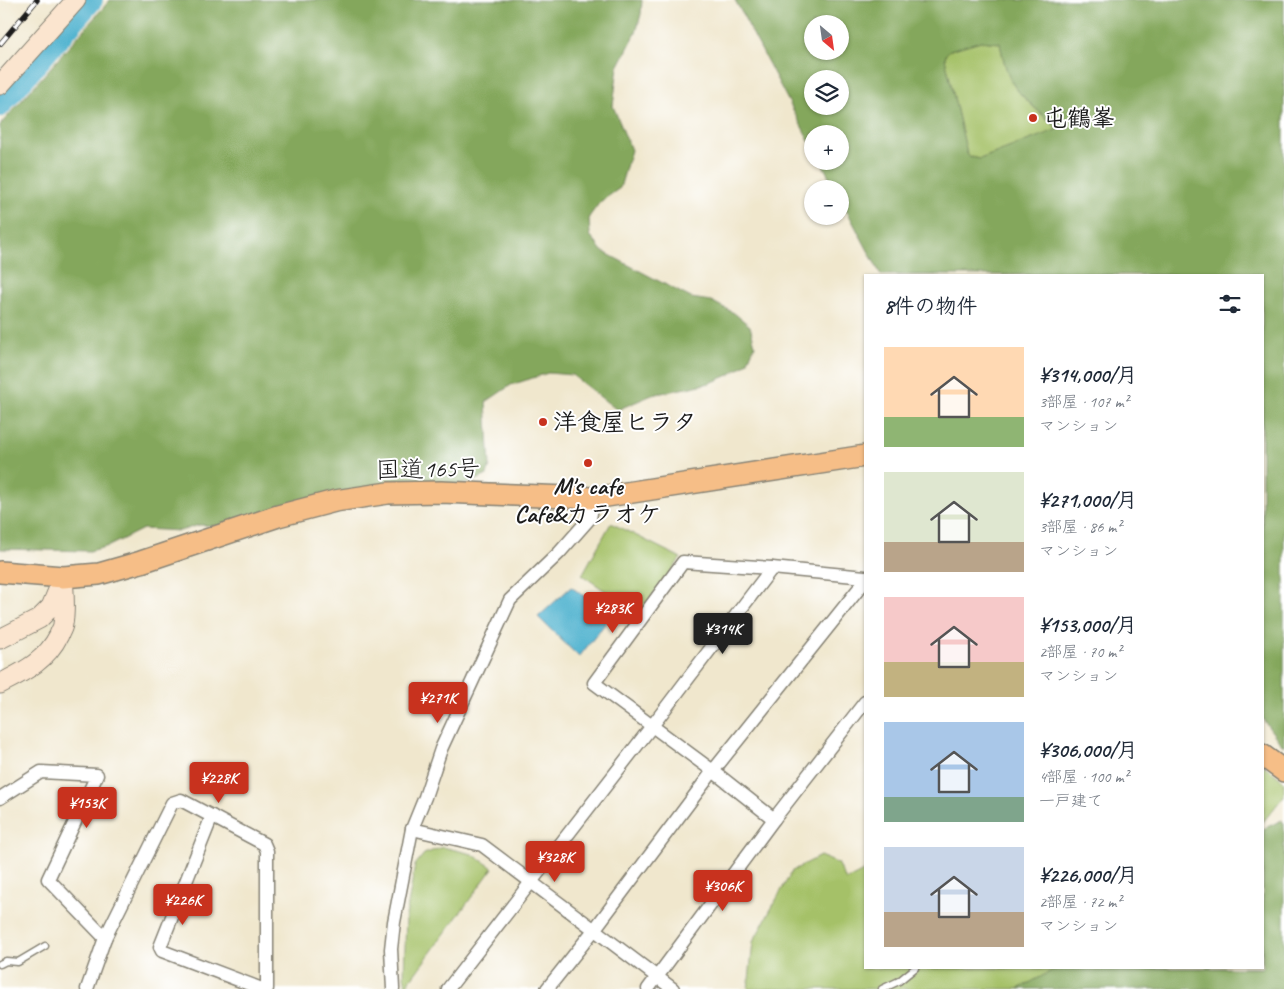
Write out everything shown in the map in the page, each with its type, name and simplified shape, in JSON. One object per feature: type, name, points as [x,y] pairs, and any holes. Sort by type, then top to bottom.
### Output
[{"type":"highway","name":"国道165号","points":[[0,572],[63,577],[99,574],[141,562],[278,516],[335,501],[388,493],[441,492],[594,498],[864,456]]},
{"type":"highway","points":[[1264,756],[1284,771]]},
{"type":"main road","points":[[0,85],[76,0]]},
{"type":"main road","points":[[0,640],[39,618],[51,607],[63,577]]},
{"type":"main road","points":[[0,684],[24,672],[40,661],[54,645],[63,626],[65,602],[63,577]]},
{"type":"street","points":[[393,989],[391,949],[394,922],[412,829],[441,749],[510,600],[559,553],[590,518],[594,498]]},
{"type":"street","points":[[774,819],[713,771],[594,683],[683,562],[772,568],[864,579]]},
{"type":"street","points":[[448,989],[772,568]]},
{"type":"street","points":[[547,989],[594,930],[713,771],[864,580]]},
{"type":"street","points":[[648,989],[774,819],[864,703]]},
{"type":"street","points":[[0,798],[41,772],[97,776],[48,879],[105,938]]},
{"type":"street","points":[[87,989],[105,938],[172,803],[181,800],[264,844],[267,850],[267,989]]},
{"type":"street","points":[[212,816],[160,947],[162,951],[262,989]]},
{"type":"street","points":[[412,829],[482,845],[673,989]]},
{"type":"lane","points":[[0,964],[6,960],[18,962],[45,946]]},
{"type":"lane","points":[[882,989],[899,981],[914,969]]},
{"type":"green space","points":[[110,0],[642,0],[641,14],[636,33],[618,67],[613,106],[631,150],[620,188],[600,202],[589,217],[590,235],[602,251],[691,298],[711,301],[734,313],[750,326],[755,345],[747,363],[731,374],[710,383],[652,395],[617,410],[572,375],[548,373],[511,385],[486,402],[490,466],[487,475],[470,483],[219,526],[199,525],[180,531],[143,529],[109,546],[90,551],[0,549],[0,125]]},
{"type":"green space","points":[[735,0],[1284,0],[1284,746],[1264,721],[1264,274],[880,274],[849,215],[849,180],[830,180],[826,170],[849,170],[849,125],[804,125],[804,131]],"holes":[[[981,41],[1000,43],[1007,72],[1015,87],[1026,100],[1058,129],[980,159],[967,154],[945,58],[950,50]]]},
{"type":"green space","points":[[981,41],[1000,43],[1007,72],[1015,87],[1058,129],[980,159],[967,154],[945,54],[958,47]]},
{"type":"green space","points":[[611,523],[681,558],[639,614],[582,575]]},
{"type":"green space","points":[[1264,766],[1284,781],[1284,796],[1264,821]]},
{"type":"green space","points":[[1282,820],[1284,824],[1284,989],[1018,989],[1055,969],[1264,969],[1264,829]]},
{"type":"green space","points":[[443,847],[472,854],[493,868],[406,986],[404,976],[406,916],[415,865],[424,854]]},
{"type":"green space","points":[[820,856],[837,863],[846,880],[864,871],[864,969],[1067,969],[1018,989],[748,989],[753,942],[792,871]]},
{"type":"water","points":[[571,587],[612,615],[579,657],[538,617]]},
{"type":"waterway","points":[[0,106],[92,0]]},
{"type":"railway","points":[[0,44],[37,0]]},
{"type":"place","name":"屯鶴峯","points":[[1033,118]]},
{"type":"place","name":"洋食屋ヒラタ","points":[[543,422]]},
{"type":"place","name":"M's cafe Cafe&カラオケ","points":[[588,463]]}]
